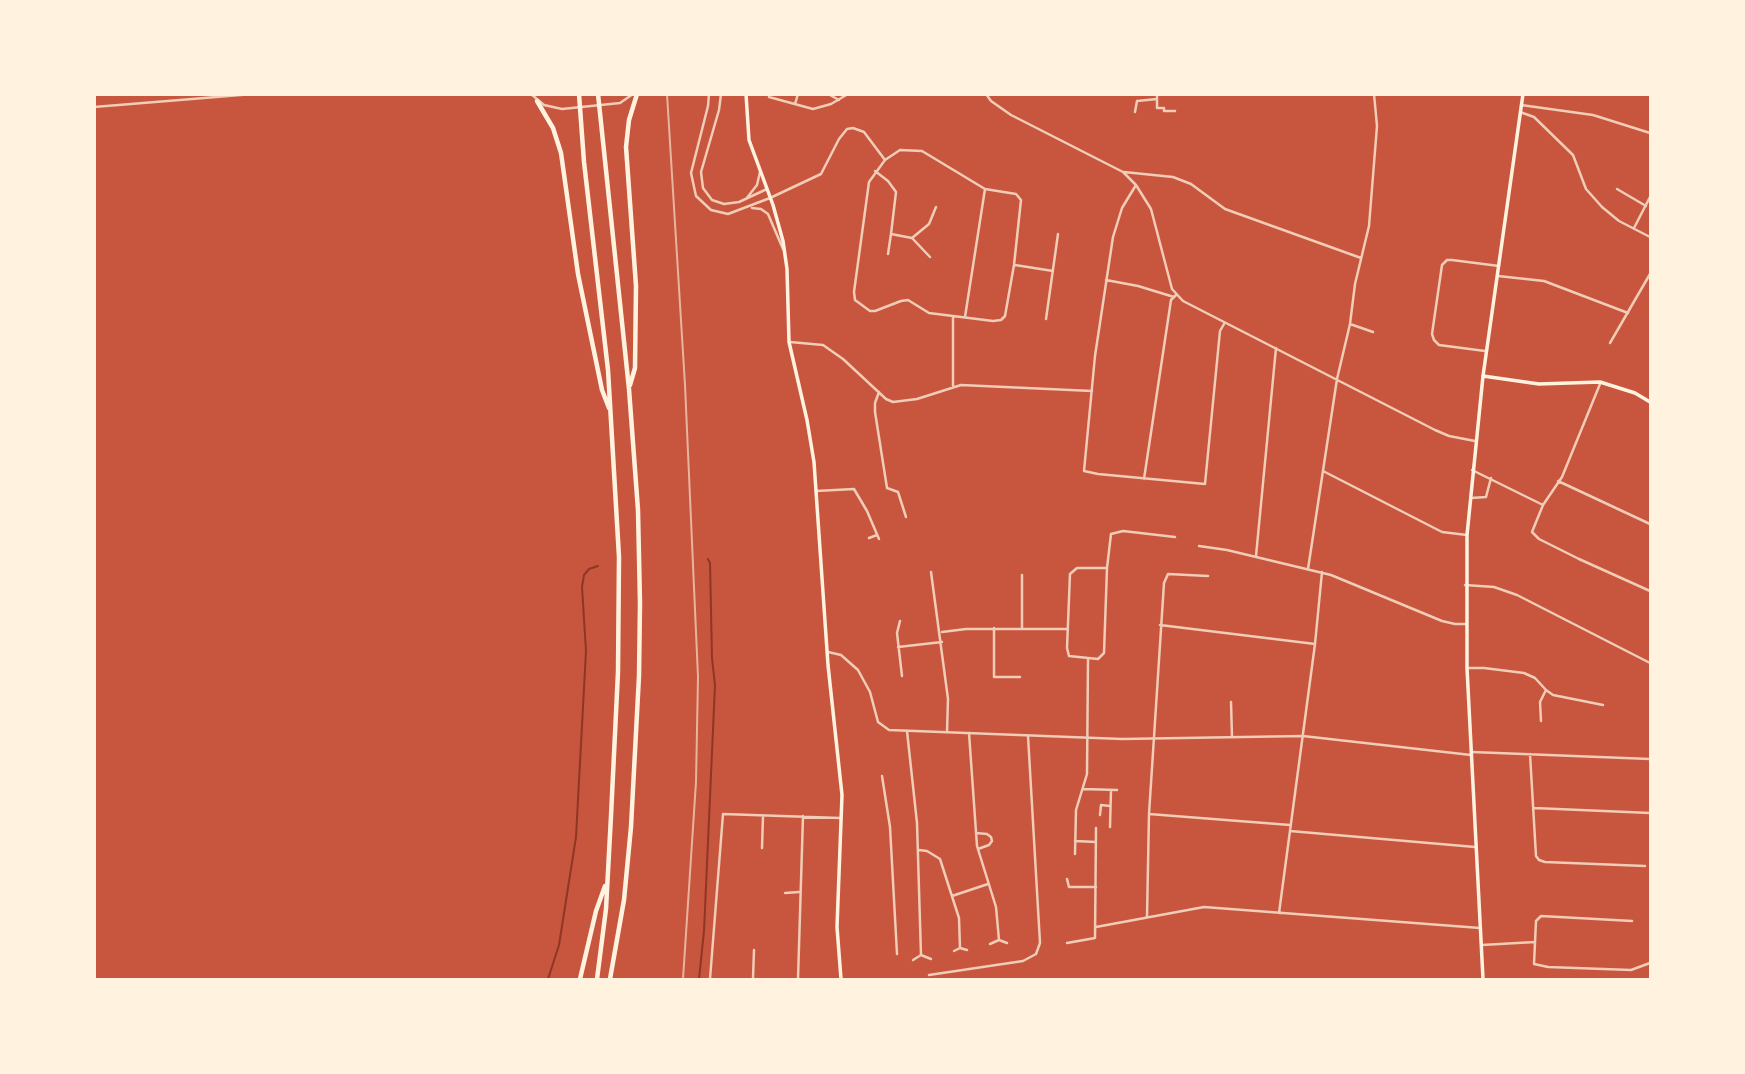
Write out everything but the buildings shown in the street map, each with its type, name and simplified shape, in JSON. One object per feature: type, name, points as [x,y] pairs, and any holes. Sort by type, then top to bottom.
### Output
[{"type":"highway","points":[[579,94],[611,412],[618,522],[618,672],[606,909],[597,979]]},
{"type":"highway","points":[[598,94],[629,389],[638,510],[639,676],[631,827],[624,900],[610,979]]},
{"type":"highway","points":[[629,389],[635,368],[636,286],[626,147],[635,94]]},
{"type":"highway","points":[[537,101],[553,128],[561,153],[580,285],[602,390],[611,412]]},
{"type":"highway","points":[[580,979],[606,881]]},
{"type":"main road","points":[[746,94],[749,140],[771,198],[786,256],[789,342],[812,442],[827,652],[840,763],[842,818],[836,927],[841,979]]},
{"type":"main road","points":[[1483,979],[1467,668],[1467,535],[1483,376],[1523,94]]},
{"type":"main road","points":[[1483,376],[1539,384],[1600,382],[1635,393],[1650,402]]},
{"type":"street","points":[[94,107],[253,94]]},
{"type":"street","points":[[531,94],[537,101],[551,108],[562,109],[620,103],[635,94]]},
{"type":"street","points":[[709,94],[691,173],[693,191],[704,206],[719,213],[729,214],[747,208],[821,174],[847,129],[864,132],[885,160]]},
{"type":"street","points":[[721,94],[701,173],[706,194],[716,202],[732,204],[767,189]]},
{"type":"street","points":[[770,94],[769,97],[813,109],[848,94]]},
{"type":"street","points":[[795,104],[798,94]]},
{"type":"street","points":[[828,94],[839,100]]},
{"type":"street","points":[[986,94],[991,101],[1011,115],[1123,172],[1136,185],[1151,209],[1175,296]]},
{"type":"street","points":[[1308,569],[1337,379],[1369,226],[1377,126],[1374,94]]},
{"type":"street","points":[[1135,112],[1137,101],[1157,97],[1157,108],[1175,111]]},
{"type":"street","points":[[1521,105],[1593,116],[1650,133]]},
{"type":"street","points":[[1520,111],[1534,117],[1573,155],[1586,189],[1594,199],[1619,221],[1650,237]]},
{"type":"street","points":[[900,150],[922,151],[985,189],[1016,194],[1021,200],[1014,265],[1005,316],[1001,320],[929,313],[908,300],[870,311],[855,300],[869,182],[875,171],[900,150]]},
{"type":"street","points":[[875,171],[896,192],[888,254]]},
{"type":"street","points":[[746,199],[757,185],[760,172]]},
{"type":"street","points":[[1123,172],[1173,177],[1191,184],[1225,209],[1361,258]]},
{"type":"street","points":[[1136,185],[1122,208],[1116,225],[1106,280],[1084,471],[1205,484],[1220,331],[1224,323]]},
{"type":"street","points":[[965,318],[985,189]]},
{"type":"street","points":[[1617,189],[1646,206]]},
{"type":"street","points":[[1633,229],[1650,197]]},
{"type":"street","points":[[912,238],[929,224],[936,207]]},
{"type":"street","points":[[747,208],[766,212],[786,256]]},
{"type":"street","points":[[891,234],[912,238],[930,257]]},
{"type":"street","points":[[1046,319],[1058,234]]},
{"type":"street","points":[[1487,352],[1439,345],[1432,334],[1442,265],[1447,260],[1452,260],[1499,266]]},
{"type":"street","points":[[1014,265],[1053,271]]},
{"type":"street","points":[[1610,343],[1650,274]]},
{"type":"street","points":[[1497,276],[1544,281],[1628,313]]},
{"type":"street","points":[[1106,280],[1175,296],[1449,436],[1475,440]]},
{"type":"street","points":[[1144,479],[1171,300],[1175,296]]},
{"type":"street","points":[[953,317],[953,386]]},
{"type":"street","points":[[1350,324],[1373,332]]},
{"type":"street","points":[[789,342],[823,345],[890,401],[917,399],[953,386],[1092,391]]},
{"type":"street","points":[[1256,556],[1276,348]]},
{"type":"street","points":[[1600,382],[1562,477],[1543,505],[1531,530],[1534,535],[1579,559],[1650,591]]},
{"type":"street","points":[[879,392],[874,402],[887,488],[898,492],[906,517]]},
{"type":"street","points":[[1472,470],[1543,505]]},
{"type":"street","points":[[1323,471],[1442,532],[1467,535]]},
{"type":"street","points":[[1469,498],[1486,497],[1492,478]]},
{"type":"street","points":[[1558,481],[1650,524]]},
{"type":"street","points":[[816,491],[854,489],[878,537],[869,538]]},
{"type":"street","points":[[1107,568],[1077,568],[1071,571],[1067,653],[1072,657],[1098,659],[1104,653],[1107,568],[1110,538],[1114,532],[1175,537]]},
{"type":"street","points":[[1199,546],[1322,572],[1358,584],[1442,621],[1466,624]]},
{"type":"street","points":[[931,572],[948,699],[947,732]]},
{"type":"street","points":[[1279,913],[1322,572]]},
{"type":"street","points":[[1147,917],[1149,814],[1164,583],[1168,574],[1208,576]]},
{"type":"street","points":[[1022,628],[1023,575]]},
{"type":"street","points":[[1465,584],[1493,587],[1517,595],[1650,663]]},
{"type":"street","points":[[900,621],[897,633],[902,676]]},
{"type":"street","points":[[1160,625],[1315,644]]},
{"type":"street","points":[[941,632],[994,628],[1068,629]]},
{"type":"street","points":[[994,628],[994,677],[1020,677]]},
{"type":"street","points":[[898,647],[942,642]]},
{"type":"street","points":[[827,652],[841,655],[858,670],[870,692],[880,725],[889,730],[1086,738],[1303,736],[1471,753],[1650,759]]},
{"type":"street","points":[[1075,854],[1076,810],[1087,774],[1088,659]]},
{"type":"street","points":[[1467,668],[1524,673],[1561,698],[1603,705]]},
{"type":"street","points":[[1541,721],[1540,702],[1546,690]]},
{"type":"street","points":[[1584,701],[1586,692]]},
{"type":"street","points":[[1231,702],[1232,737]]},
{"type":"street","points":[[1540,714],[1546,713]]},
{"type":"street","points":[[907,731],[919,850],[921,955]]},
{"type":"street","points":[[969,733],[978,849],[996,907],[999,940]]},
{"type":"street","points":[[929,975],[1023,961],[1036,954],[1040,943],[1028,736]]},
{"type":"street","points":[[1530,754],[1536,856],[1539,860],[1645,866]]},
{"type":"street","points":[[882,776],[890,827],[897,954]]},
{"type":"street","points":[[1083,789],[1117,790]]},
{"type":"street","points":[[1110,827],[1111,790]]},
{"type":"street","points":[[1100,815],[1101,805],[1110,806]]},
{"type":"street","points":[[1534,808],[1650,813]]},
{"type":"street","points":[[710,979],[723,814],[842,818]]},
{"type":"street","points":[[1149,814],[1290,825]]},
{"type":"street","points":[[762,848],[763,815]]},
{"type":"street","points":[[799,979],[803,816]]},
{"type":"street","points":[[1067,943],[1095,938],[1096,828]]},
{"type":"street","points":[[1290,831],[1476,847]]},
{"type":"street","points":[[976,833],[987,834],[992,841],[978,849]]},
{"type":"street","points":[[1075,841],[1096,842]]},
{"type":"street","points":[[919,850],[928,851],[940,859],[958,918],[960,948]]},
{"type":"street","points":[[1067,880],[1069,887],[1096,887]]},
{"type":"street","points":[[952,896],[988,884]]},
{"type":"street","points":[[785,893],[800,892]]},
{"type":"street","points":[[1096,927],[1204,907],[1480,928]]},
{"type":"street","points":[[1632,921],[1541,916],[1536,921],[1534,964],[1541,967],[1631,970],[1650,963]]},
{"type":"street","points":[[990,944],[999,940],[1007,943]]},
{"type":"street","points":[[1482,945],[1535,942]]},
{"type":"street","points":[[954,951],[960,948],[967,950]]},
{"type":"street","points":[[753,979],[754,950]]},
{"type":"street","points":[[921,955],[930,959]]},
{"type":"street","points":[[914,960],[921,955]]},
{"type":"waterway","points":[[699,979],[704,931],[715,685],[708,559]]},
{"type":"waterway","points":[[548,979],[559,945],[576,837],[586,651],[582,587],[584,575],[589,569],[598,566]]},
{"type":"railway","points":[[667,94],[685,385],[698,677],[696,782],[683,979]]}]
